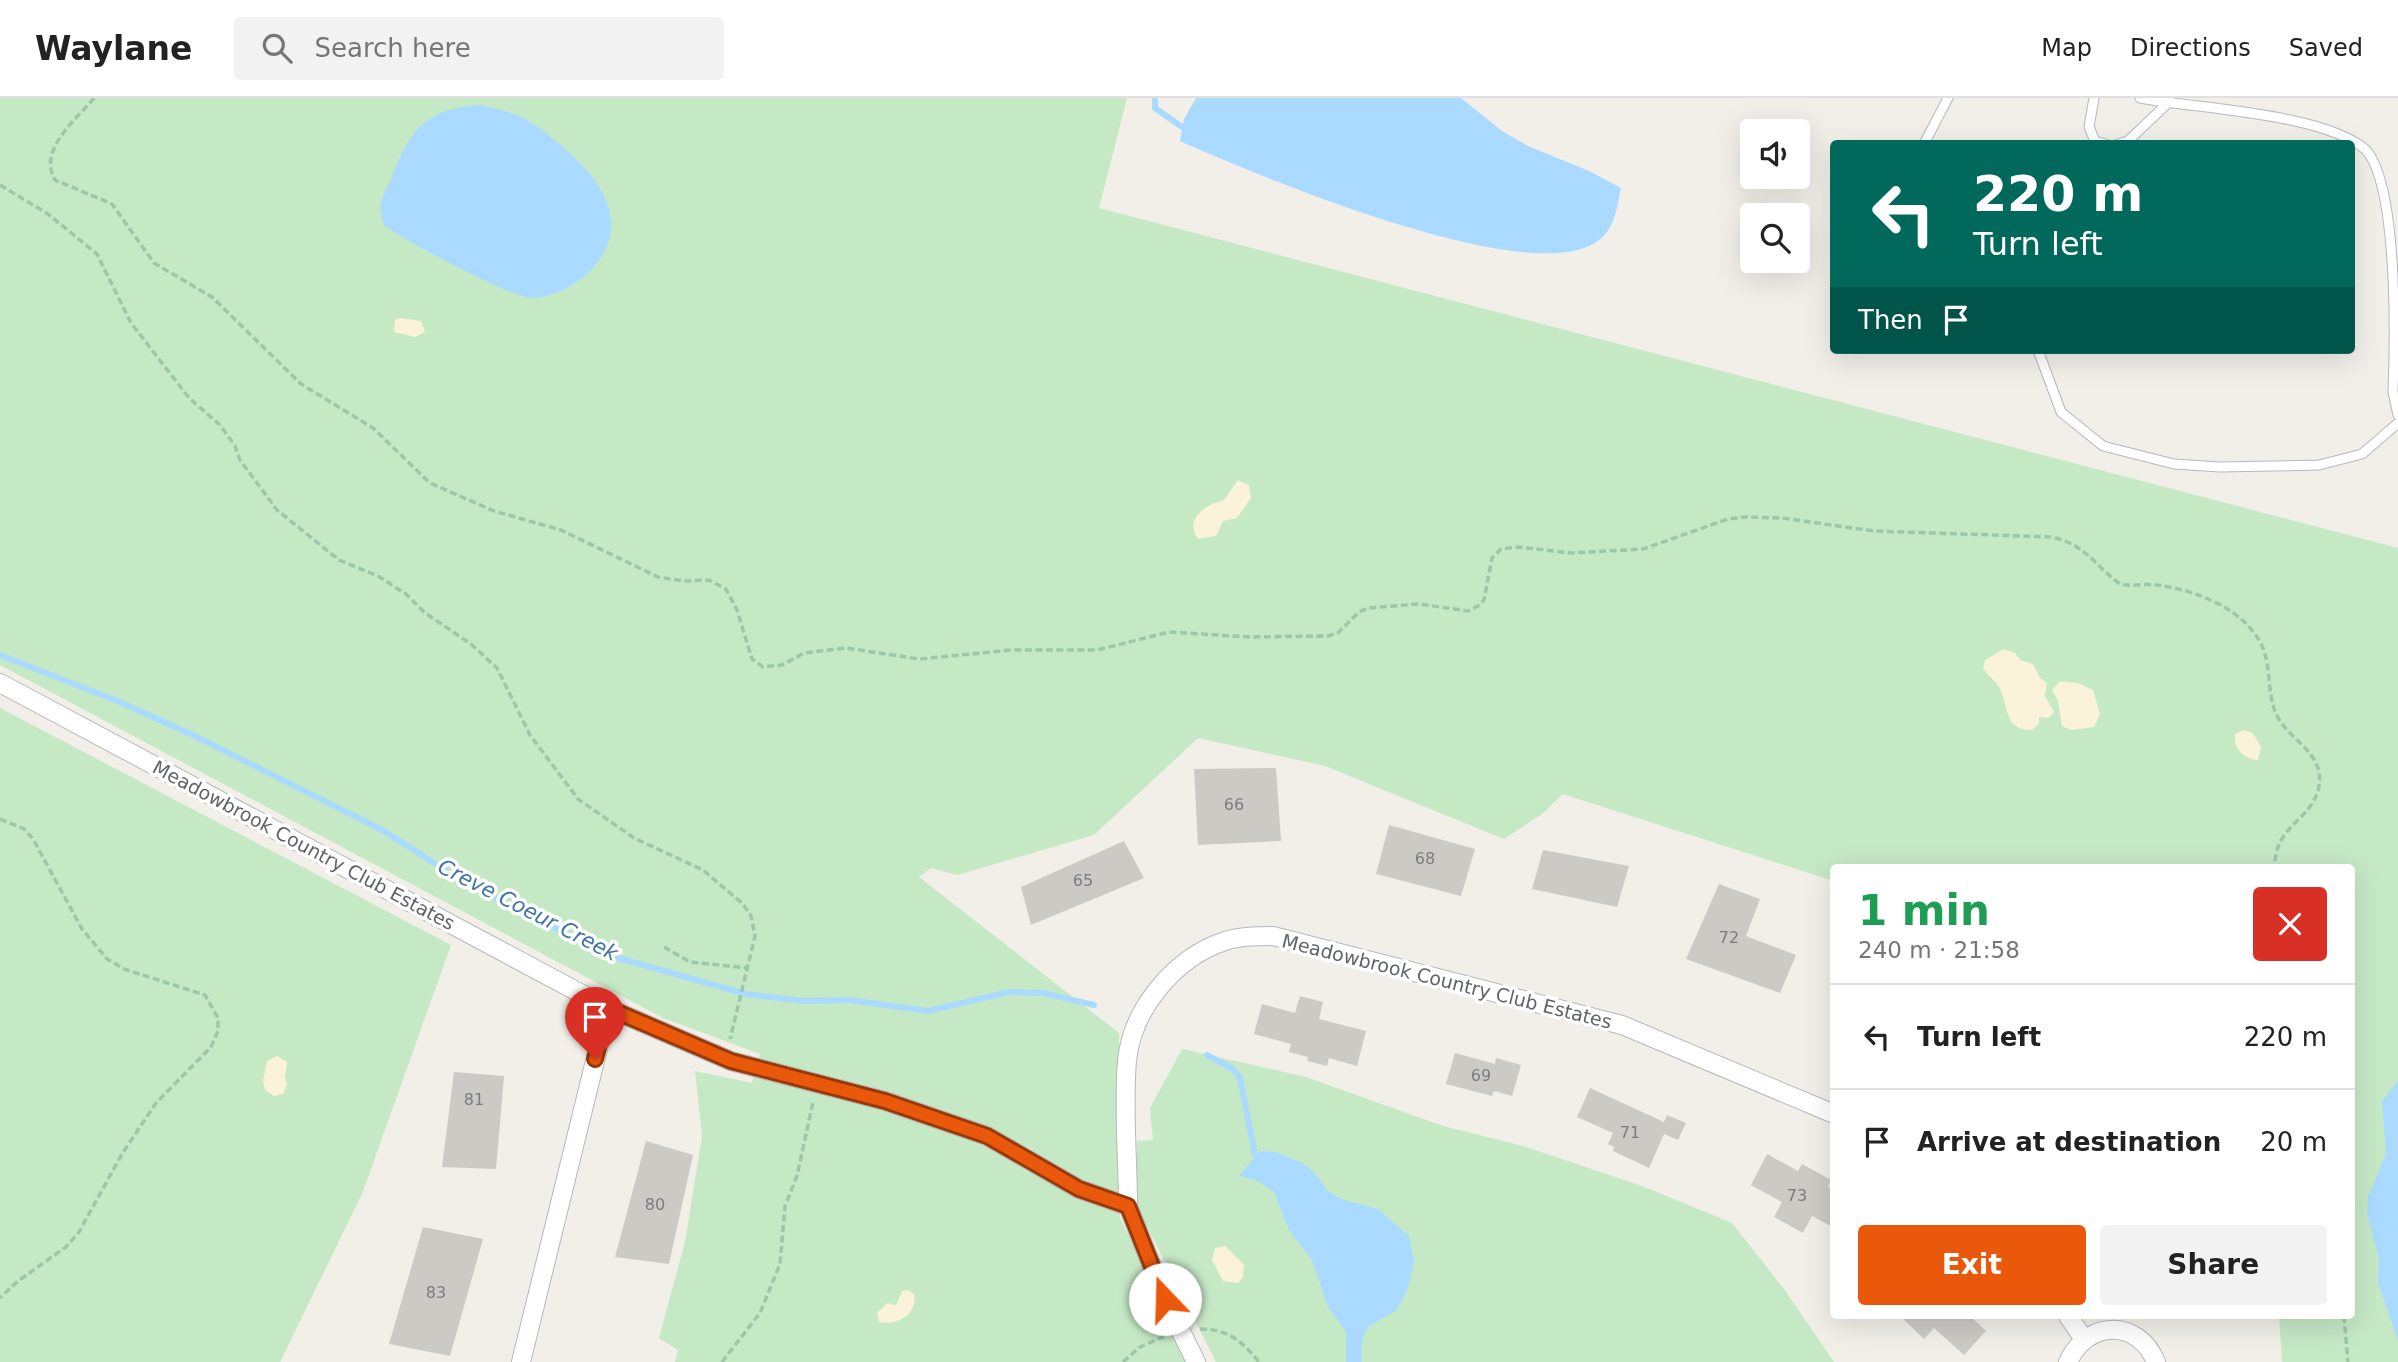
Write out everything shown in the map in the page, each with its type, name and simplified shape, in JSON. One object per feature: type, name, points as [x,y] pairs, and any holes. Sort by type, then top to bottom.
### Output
[{"type":"street","name":"Meadowbrook Country Club Estates","points":[[0,683],[608,1008],[731,1061],[885,1101],[987,1136],[1079,1189],[1128,1206]]},
{"type":"street","name":"Meadowbrook Country Club Estates","points":[[1196,1362],[1179,1332],[1128,1206],[1127,1061],[1136,1028],[1161,984],[1197,954],[1225,941],[1247,936],[1273,936],[1622,1025],[1830,1112]]},
{"type":"street","points":[[521,1362],[608,1008]]},
{"type":"street","points":[[2070,1319],[2084,1339]]},
{"type":"street","points":[[2068,1362],[2084,1339],[2113,1329],[2128,1332],[2141,1339],[2156,1362]]},
{"type":"lane","points":[[1926,140],[1948,98]]},
{"type":"lane","points":[[2094,98],[2089,127],[2095,140]]},
{"type":"lane","points":[[2140,98],[2275,118],[2333,131],[2350,140]]},
{"type":"lane","points":[[2129,140],[2168,103]]},
{"type":"lane","points":[[2355,143],[2368,150],[2388,182],[2397,245],[2393,392],[2398,415]]},
{"type":"lane","points":[[2039,354],[2061,412],[2103,446],[2174,464],[2220,467],[2319,465],[2362,454],[2398,423]]},
{"type":"path","points":[[94,98],[53,150],[50,165],[55,180],[112,204],[154,263],[212,297],[301,384],[373,428],[430,483],[495,511],[561,530],[658,577],[684,581],[709,580],[726,589],[737,610],[752,659],[763,667],[782,665],[804,653],[846,649],[919,659],[1012,650],[1097,650],[1169,632],[1250,637],[1328,636],[1338,633],[1359,612],[1368,608],[1419,604],[1468,611],[1478,606],[1484,600],[1492,558],[1502,549],[1518,547],[1571,553],[1643,549],[1728,519],[1745,517],[1782,518],[1874,531],[2052,537],[2067,541],[2095,558],[2120,583],[2183,589],[2232,613],[2254,634],[2263,649],[2272,697],[2280,720],[2311,753],[2319,777],[2318,790],[2310,806],[2278,841],[2275,864]]},
{"type":"path","points":[[0,186],[48,214],[97,254],[131,323],[189,398],[220,425],[235,446],[240,460],[277,510],[339,560],[378,576],[406,594],[425,613],[471,644],[497,668],[530,735],[578,799],[648,847],[703,870],[743,904],[751,916],[755,936],[728,1046]]},
{"type":"path","points":[[0,819],[24,829],[33,839],[82,929],[107,959],[124,969],[205,995],[218,1018],[218,1031],[203,1059],[156,1103],[138,1128],[79,1232],[66,1247],[0,1298]]},
{"type":"path","points":[[664,947],[690,962],[748,968]]},
{"type":"path","points":[[722,1362],[760,1313],[780,1264],[785,1206],[797,1175],[804,1135],[820,1084]]},
{"type":"path","points":[[2344,1319],[2348,1362]]},
{"type":"path","points":[[1123,1362],[1155,1339],[1192,1329],[1225,1331],[1242,1342],[1259,1362]]},
{"type":"green space","points":[[0,98],[1127,98],[1099,208],[2398,548],[2398,1362],[2282,1362],[2279,1319],[2355,1319],[2355,864],[1830,864],[1830,880],[1563,794],[1542,814],[1504,839],[1325,766],[1198,738],[1094,835],[957,875],[931,868],[919,877],[1119,1033],[1120,1218],[1189,1362],[675,1362],[678,1350],[659,1338],[685,1242],[702,1136],[695,1071],[752,1083],[760,1054],[663,1018],[0,665]]},
{"type":"green space","points":[[0,708],[451,945],[362,1194],[280,1362],[0,1362]]},
{"type":"green space","points":[[1182,1049],[1306,1077],[1443,1126],[1523,1146],[1642,1186],[1732,1223],[1784,1289],[1834,1362],[1216,1362],[1137,1207],[1137,1141],[1153,1140],[1150,1108]]},
{"type":"sand","points":[[400,318],[421,321],[425,332],[415,337],[394,332],[395,320]]},
{"type":"sand","points":[[1238,480],[1249,485],[1251,498],[1237,518],[1223,521],[1216,536],[1198,539],[1194,532],[1195,519],[1210,505],[1224,500]]},
{"type":"sand","points":[[2004,649],[2015,653],[2020,660],[2033,664],[2040,678],[2047,683],[2045,696],[2054,712],[2048,718],[2039,717],[2039,723],[2032,730],[2022,729],[2011,721],[1998,685],[1983,668],[1985,660]]},
{"type":"sand","points":[[2060,681],[2078,683],[2093,690],[2100,714],[2094,727],[2071,730],[2062,726],[2058,701],[2052,690]]},
{"type":"sand","points":[[2244,730],[2253,733],[2261,747],[2258,760],[2244,755],[2238,749],[2235,734]]},
{"type":"sand","points":[[277,1056],[287,1062],[287,1085],[283,1094],[274,1096],[265,1090],[263,1081],[267,1061]]},
{"type":"sand","points":[[1225,1246],[1244,1265],[1243,1277],[1238,1283],[1223,1281],[1212,1260],[1215,1248]]},
{"type":"sand","points":[[908,1290],[914,1294],[913,1307],[909,1313],[893,1322],[879,1322],[877,1313],[887,1303],[896,1305],[902,1291]]},
{"type":"water","points":[[1196,98],[1461,98],[1502,131],[1528,146],[1589,171],[1621,188],[1617,210],[1609,229],[1599,240],[1565,252],[1516,251],[1457,240],[1327,200],[1180,141],[1184,119]]},
{"type":"water","points":[[481,105],[533,123],[578,161],[601,191],[608,206],[611,223],[609,239],[602,256],[588,273],[569,287],[546,296],[531,298],[519,295],[457,267],[384,225],[381,201],[413,135],[433,117],[446,111]]},
{"type":"water","points":[[2398,1080],[2398,1341],[2378,1283],[2379,1260],[2367,1213],[2368,1197],[2386,1154],[2382,1102]]},
{"type":"water","points":[[1260,1151],[1275,1152],[1302,1163],[1313,1171],[1328,1191],[1341,1199],[1378,1209],[1409,1236],[1414,1262],[1408,1288],[1397,1310],[1368,1327],[1362,1340],[1362,1362],[1346,1362],[1346,1332],[1328,1307],[1312,1260],[1289,1230],[1274,1192],[1256,1180],[1239,1176]]},
{"type":"building","points":[[1276,768],[1281,841],[1198,845],[1194,769]]},
{"type":"building","points":[[1389,825],[1475,849],[1461,896],[1376,874]]},
{"type":"building","points":[[1124,841],[1144,878],[1031,925],[1021,887]]},
{"type":"building","points":[[1543,850],[1629,866],[1617,907],[1532,889]]},
{"type":"building","points":[[1719,884],[1760,899],[1746,936],[1796,955],[1780,993],[1686,959]]},
{"type":"building","points":[[1300,996],[1323,1002],[1319,1019],[1366,1031],[1357,1066],[1329,1058],[1327,1066],[1307,1061],[1308,1057],[1289,1052],[1291,1044],[1254,1034],[1262,1004],[1295,1013]]},
{"type":"building","points":[[1455,1053],[1495,1064],[1496,1058],[1521,1065],[1512,1096],[1494,1091],[1492,1096],[1446,1084]]},
{"type":"building","points":[[454,1072],[504,1076],[496,1169],[442,1167]]},
{"type":"building","points":[[1590,1088],[1664,1122],[1667,1115],[1686,1123],[1678,1140],[1664,1134],[1649,1168],[1613,1151],[1614,1147],[1608,1144],[1613,1133],[1577,1117]]},
{"type":"building","points":[[646,1141],[693,1155],[669,1264],[615,1257]]},
{"type":"building","points":[[1767,1154],[1798,1171],[1802,1164],[1830,1179],[1830,1226],[1812,1216],[1803,1233],[1774,1217],[1782,1202],[1751,1185]]},
{"type":"building","points":[[423,1227],[483,1239],[450,1356],[389,1344]]},
{"type":"building","points":[[1903,1319],[1973,1319],[1986,1331],[1964,1355],[1934,1328],[1924,1339]]},
{"type":"waterway","points":[[1155,98],[1155,108],[1182,127]]},
{"type":"waterway","name":"Creve Coeur Creek","points":[[0,655],[120,702],[197,737],[384,831],[462,881],[611,956],[746,994],[804,1001],[849,1000],[928,1011],[1009,992],[1043,993],[1094,1005]]},
{"type":"waterway","name":"Creve Coeur Creek","points":[[1207,1055],[1233,1069],[1240,1078],[1255,1155]]},
{"type":"route","points":[[595,1059],[608,1008],[731,1061],[885,1101],[987,1136],[1079,1189],[1128,1206],[1165,1299]]}]
